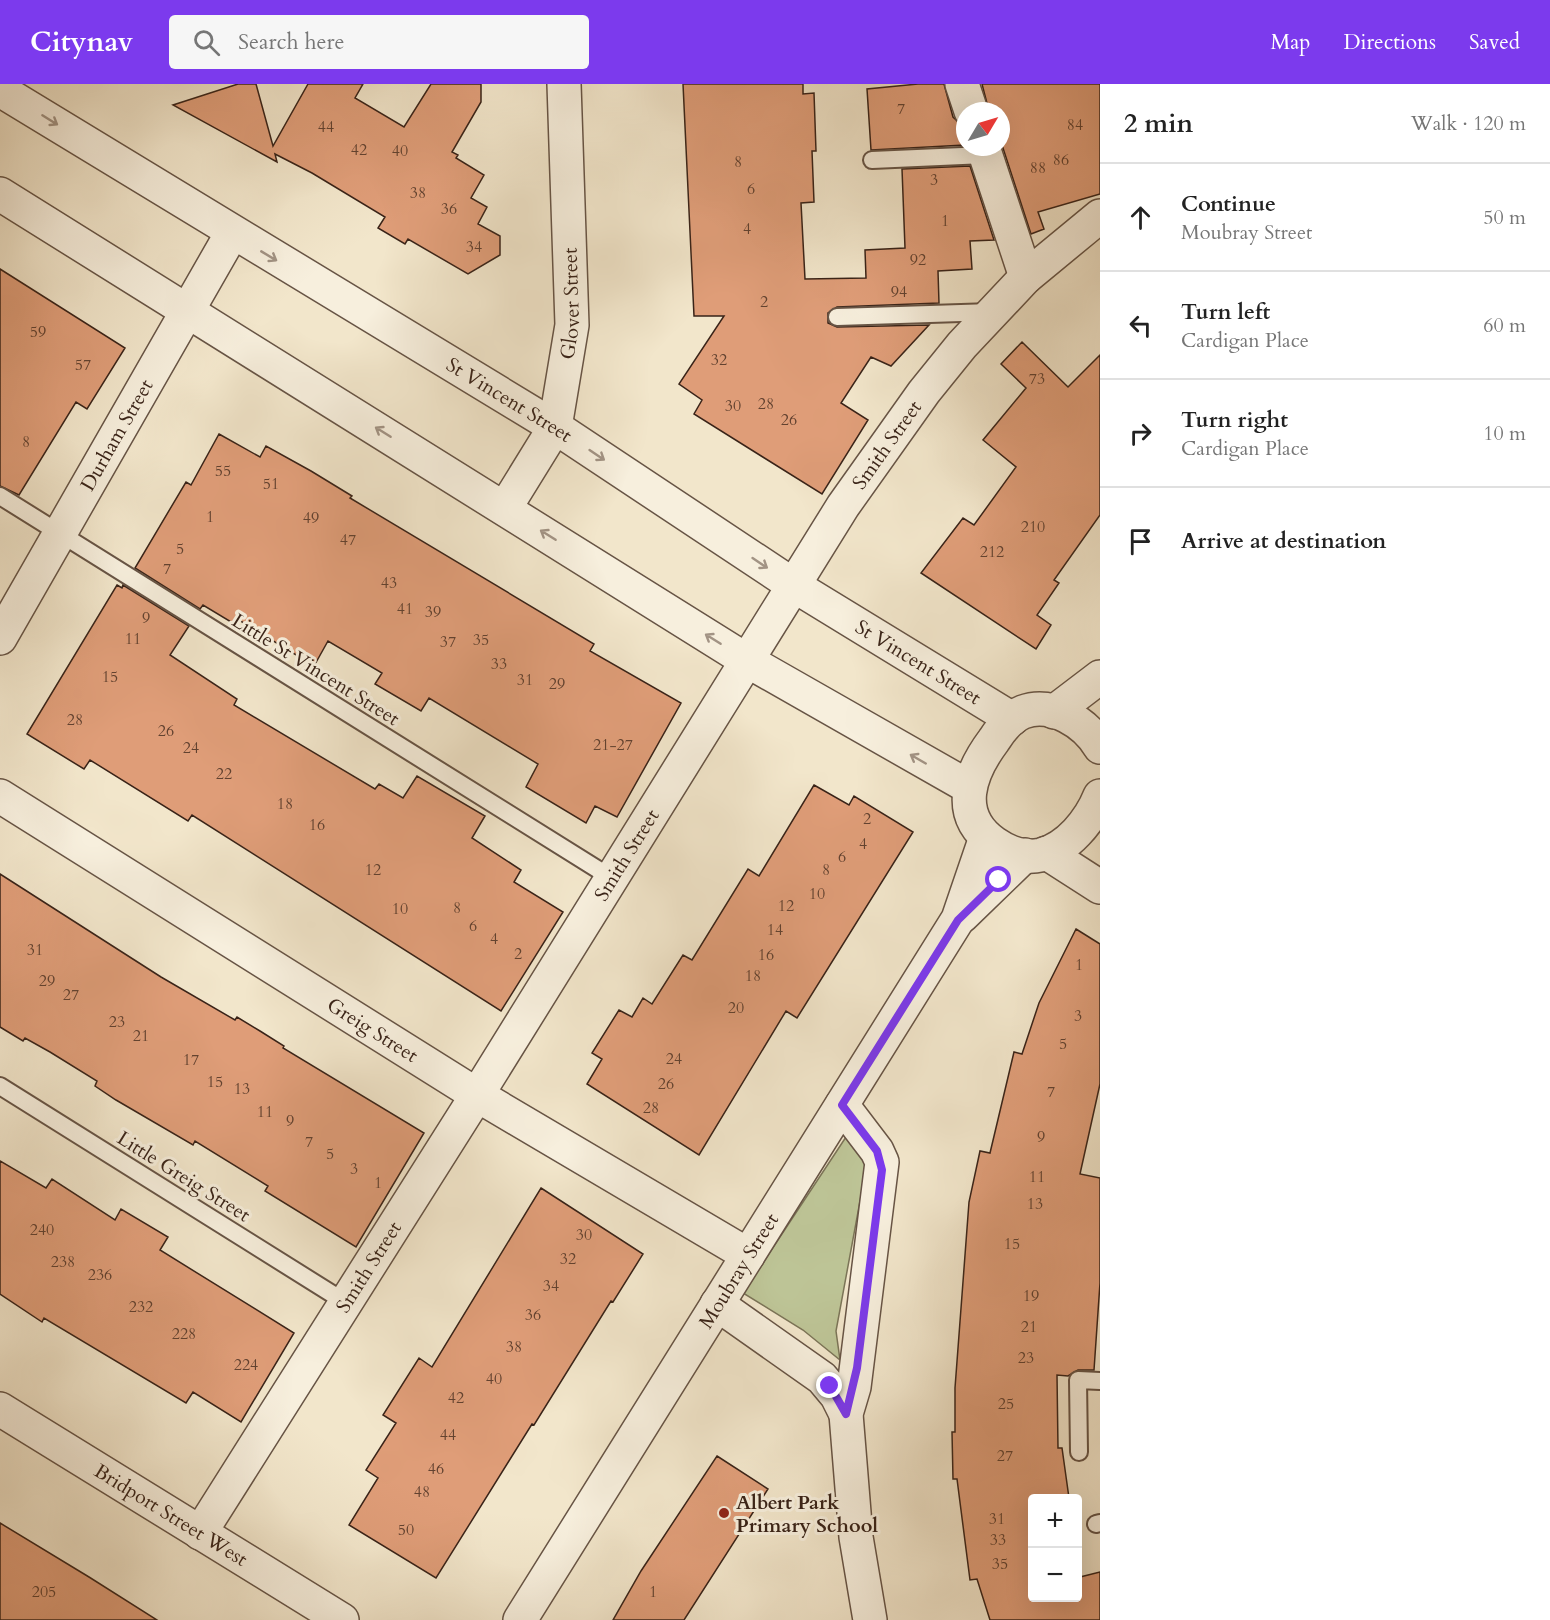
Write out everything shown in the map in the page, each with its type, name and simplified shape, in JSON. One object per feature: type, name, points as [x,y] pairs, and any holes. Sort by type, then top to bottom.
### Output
[{"type":"street","name":"Glover Street","points":[[505,508],[555,427],[572,325],[564,84]]},
{"type":"street","points":[[962,84],[968,102]]},
{"type":"street","name":"St Vincent Street","points":[[0,90],[232,233],[555,427],[793,585],[1012,719]]},
{"type":"street","points":[[986,156],[1026,277]]},
{"type":"street","points":[[0,194],[188,309],[746,660],[969,788]]},
{"type":"street","name":"Smith Street","points":[[200,1533],[477,1095],[610,877],[843,506],[924,392],[992,312],[1026,277],[1100,216]]},
{"type":"street","name":"Durham Street","points":[[0,638],[232,233]]},
{"type":"street","points":[[1054,712],[1100,677]]},
{"type":"street","points":[[1100,747],[1081,725],[1054,712],[1034,709],[1012,719],[982,754],[970,778],[969,788],[971,813],[976,825],[986,837],[1004,850],[1036,854],[1100,887]]},
{"type":"street","name":"Greig Street","points":[[0,796],[477,1095],[748,1255]]},
{"type":"street","name":"Moubray Street","points":[[958,920],[1036,854],[1076,833],[1089,817],[1100,796]]},
{"type":"street","name":"Moubray Street","points":[[520,1620],[958,920],[986,837]]},
{"type":"street","points":[[842,1105],[877,1151],[882,1166],[857,1368],[846,1414],[856,1537],[870,1620]]},
{"type":"street","points":[[717,1304],[822,1378],[837,1396],[846,1414]]},
{"type":"street","name":"Bridport Street West","points":[[0,1409],[342,1620]]},
{"type":"lane","points":[[872,160],[956,153]]},
{"type":"lane","points":[[837,317],[992,312]]},
{"type":"lane","name":"Little St Vincent Street","points":[[0,496],[610,877]]},
{"type":"lane","name":"Little Greig Street","points":[[0,1086],[345,1302]]},
{"type":"lane","points":[[1079,1452],[1078,1380],[1100,1381]]},
{"type":"green space","points":[[846,1137],[868,1158],[836,1331],[840,1360],[803,1330],[743,1293]]},
{"type":"building","points":[[238,84],[256,84],[273,146],[308,84],[363,84],[355,98],[404,127],[431,84],[481,84],[481,102],[452,152],[458,155],[456,158],[484,175],[471,198],[487,207],[478,224],[500,236],[500,255],[468,274],[408,239],[405,244],[378,228],[385,217],[312,173],[275,154],[277,162],[173,105]]},
{"type":"building","points":[[683,84],[803,84],[803,94],[814,93],[816,151],[812,151],[814,202],[801,203],[805,279],[866,278],[865,250],[905,248],[902,169],[970,166],[994,240],[970,241],[972,269],[938,271],[939,303],[837,307],[828,313],[828,323],[837,327],[929,325],[891,366],[871,357],[841,403],[868,420],[822,494],[694,414],[702,400],[679,384],[724,316],[694,316]]},
{"type":"building","points":[[944,84],[953,117],[956,120],[956,145],[871,150],[867,89]]},
{"type":"building","points":[[982,84],[1100,84],[1100,194],[1038,212],[1044,229],[1031,234],[1006,156],[1010,156],[1010,102],[987,102]]},
{"type":"building","points":[[0,269],[125,348],[87,409],[76,402],[19,495],[0,486]]},
{"type":"building","points":[[1022,342],[1068,387],[1100,355],[1100,515],[1054,580],[1059,583],[1037,615],[1051,625],[1036,649],[921,573],[963,518],[974,525],[1016,467],[983,440],[1026,388],[1001,364]]},
{"type":"building","points":[[219,434],[260,457],[266,446],[311,471],[352,496],[350,498],[594,644],[590,651],[681,703],[617,817],[595,806],[586,823],[526,787],[538,764],[429,698],[421,711],[375,684],[382,673],[328,641],[314,666],[239,620],[236,625],[203,605],[200,609],[135,568],[186,482],[191,485]]},
{"type":"building","points":[[117,585],[122,588],[123,585],[189,626],[170,655],[237,699],[234,705],[375,789],[379,784],[403,798],[417,776],[485,816],[472,838],[521,870],[514,882],[563,912],[501,1011],[192,815],[188,821],[90,760],[84,769],[27,734]]},
{"type":"building","points":[[814,785],[849,805],[854,796],[913,832],[797,1018],[786,1011],[699,1155],[587,1084],[602,1059],[592,1053],[619,1010],[632,1017],[643,998],[652,1004],[683,955],[692,960],[748,869],[759,876]]},
{"type":"building","points":[[0,874],[161,977],[235,1020],[237,1017],[284,1046],[283,1048],[424,1133],[356,1247],[265,1191],[268,1186],[195,1141],[193,1145],[116,1100],[95,1086],[97,1081],[50,1052],[25,1038],[23,1041],[0,1027]]},
{"type":"building","points":[[1076,929],[1100,944],[1100,1084],[1080,1174],[1100,1178],[1100,1283],[1094,1370],[1078,1370],[1068,1376],[1057,1375],[1058,1448],[1062,1448],[1068,1494],[1028,1494],[1028,1602],[1082,1602],[1082,1576],[1100,1572],[1100,1620],[990,1620],[977,1579],[970,1580],[957,1479],[953,1479],[952,1432],[955,1432],[955,1388],[969,1202],[980,1151],[990,1153],[1014,1052],[1022,1054],[1039,1003]]},
{"type":"building","points":[[0,1161],[46,1188],[52,1179],[115,1220],[121,1209],[168,1237],[160,1250],[294,1333],[241,1422],[193,1392],[186,1403],[44,1318],[42,1322],[0,1294]]},
{"type":"building","points":[[541,1188],[643,1254],[534,1425],[532,1424],[436,1578],[349,1525],[378,1478],[366,1470],[396,1423],[383,1415],[419,1358],[432,1367]]},
{"type":"building","points":[[717,1456],[768,1489],[684,1620],[613,1620],[641,1571]]},
{"type":"building","points":[[0,1523],[89,1577],[157,1620],[0,1620]]},
{"type":"place","name":"Albert Park Primary School","points":[[724,1513]]},
{"type":"route","points":[[830,1386],[846,1414],[857,1368],[869,1258],[882,1170],[882,1162],[877,1151],[842,1105],[958,920],[999,880]]}]
